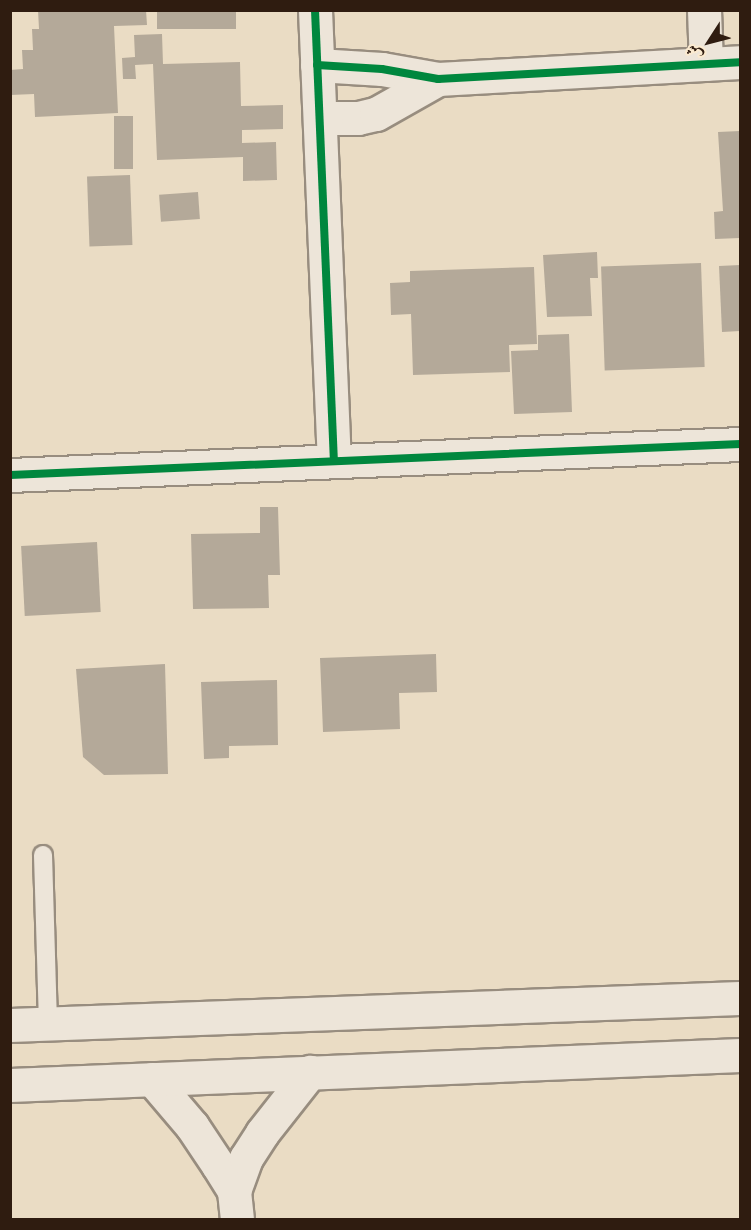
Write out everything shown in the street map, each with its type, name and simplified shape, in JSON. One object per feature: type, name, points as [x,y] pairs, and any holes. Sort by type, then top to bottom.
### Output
[{"type":"street","points":[[315,10],[334,461]]},
{"type":"street","points":[[704,10],[706,64]]},
{"type":"street","points":[[317,65],[382,69],[438,79],[741,62]]},
{"type":"street","points":[[320,118],[358,118],[376,114],[438,79]]},
{"type":"street","points":[[10,475],[741,444]]},
{"type":"street","points":[[10,1025],[741,998]]},
{"type":"street","points":[[10,1085],[741,1055]]},
{"type":"street","points":[[235,1205],[246,1158],[262,1132],[310,1072]]},
{"type":"street","points":[[152,1079],[192,1126],[235,1205]]},
{"type":"lane","points":[[43,855],[48,1024]]},
{"type":"building","points":[[38,10],[146,10],[147,25],[114,26],[118,113],[35,117],[34,94],[10,95],[10,70],[23,69],[22,50],[33,50],[32,29],[39,29]]},
{"type":"building","points":[[157,10],[236,10],[236,29],[157,29]]},
{"type":"building","points":[[162,34],[163,64],[240,62],[241,106],[283,105],[283,129],[242,130],[242,143],[276,142],[277,180],[243,181],[243,157],[157,160],[153,64],[135,65],[136,79],[123,79],[122,58],[135,57],[134,35]]},
{"type":"building","points":[[114,116],[133,116],[133,169],[114,169]]},
{"type":"building","points":[[740,131],[740,238],[715,239],[714,212],[723,211],[718,132]]},
{"type":"building","points":[[130,175],[132,245],[89,246],[87,177]]},
{"type":"building","points":[[198,192],[200,219],[161,222],[159,195]]},
{"type":"building","points":[[597,252],[598,278],[590,278],[592,316],[547,317],[543,255]]},
{"type":"building","points":[[701,263],[705,367],[605,370],[601,266]]},
{"type":"building","points":[[740,265],[740,331],[722,332],[719,266]]},
{"type":"building","points":[[534,267],[537,344],[509,345],[510,372],[413,375],[411,314],[391,315],[390,283],[410,282],[410,271]]},
{"type":"building","points":[[569,334],[572,412],[514,414],[511,351],[538,350],[538,335]]},
{"type":"building","points":[[260,507],[278,507],[280,575],[268,575],[269,608],[193,609],[191,534],[260,533]]},
{"type":"building","points":[[97,542],[101,612],[25,616],[21,546]]},
{"type":"building","points":[[436,654],[437,692],[399,693],[400,729],[323,732],[320,658]]},
{"type":"building","points":[[165,664],[168,774],[104,775],[83,757],[76,669]]},
{"type":"building","points":[[277,680],[278,745],[229,746],[229,758],[204,759],[201,682]]},
{"type":"cycle path","points":[[315,10],[334,461]]},
{"type":"cycle path","points":[[317,65],[382,69],[438,79],[740,62]]},
{"type":"cycle path","points":[[10,475],[740,444]]}]
